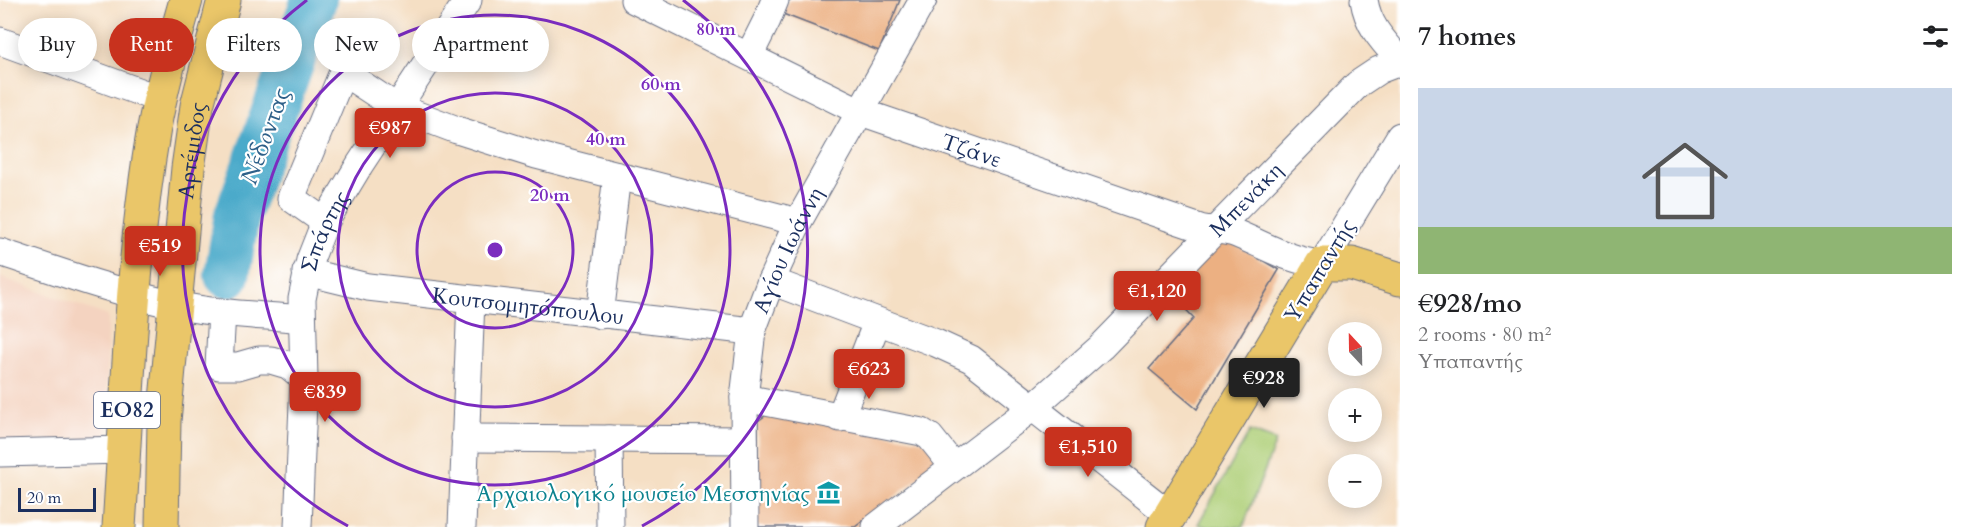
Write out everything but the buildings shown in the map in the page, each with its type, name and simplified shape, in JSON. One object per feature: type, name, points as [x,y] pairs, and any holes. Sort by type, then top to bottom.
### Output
[{"type":"main road","name":"Αρτέμιδος","points":[[119,527],[134,293],[144,193],[159,99],[186,0]]},
{"type":"main road","name":"Αρτέμιδος","points":[[162,527],[164,421],[193,129],[224,0]]},
{"type":"main road","points":[[1322,264],[1352,264],[1400,279]]},
{"type":"main road","name":"Υπαπαντής","points":[[1168,523],[1322,264]]},
{"type":"street","name":"Σπάρτης","points":[[298,527],[304,378],[302,319],[306,272],[325,222],[396,107],[468,0]]},
{"type":"street","name":"Τζάνε","points":[[634,0],[861,112],[1200,228],[1229,231],[1306,263],[1322,264]]},
{"type":"street","points":[[748,56],[775,0]]},
{"type":"street","name":"Αγίου Ιωάννη","points":[[745,527],[744,398],[752,331],[771,281],[798,222],[923,0]]},
{"type":"street","points":[[1364,0],[1368,17],[1377,33],[1400,61]]},
{"type":"street","points":[[0,41],[159,99]]},
{"type":"street","name":"Μπενάκη","points":[[876,527],[1033,407],[1101,347],[1358,84],[1379,70],[1400,61]]},
{"type":"street","points":[[325,222],[291,198],[343,72],[396,107],[457,130],[520,150],[798,222]]},
{"type":"street","name":"Υπαπαντής","points":[[1322,264],[1400,136]]},
{"type":"street","points":[[600,315],[617,176]]},
{"type":"street","points":[[0,252],[69,276],[175,305],[222,312],[302,319]]},
{"type":"street","name":"Κουτσομητόπουλου","points":[[306,272],[368,287],[752,331]]},
{"type":"street","points":[[771,281],[945,346],[970,359],[1033,407],[1168,523]]},
{"type":"street","points":[[462,527],[471,300]]},
{"type":"street","points":[[222,312],[219,366],[238,366],[259,360],[272,360],[288,365],[304,378]]},
{"type":"street","points":[[840,418],[877,322]]},
{"type":"street","points":[[744,398],[922,432],[930,436],[954,467]]},
{"type":"street","points":[[465,438],[744,440]]},
{"type":"street","points":[[609,439],[610,527]]},
{"type":"street","points":[[0,453],[124,450]]},
{"type":"shaded area","points":[[0,277],[108,316],[106,437],[0,442]]},
{"type":"green space","points":[[1250,431],[1276,441],[1243,527],[1207,527],[1198,524]]},
{"type":"waterway","name":"Νέδoντας","points":[[227,275],[237,215],[314,0]]},
{"type":"place","name":"Αρχαιολογικό μουσείο Μεσσηνίας","points":[[828,493]]}]
